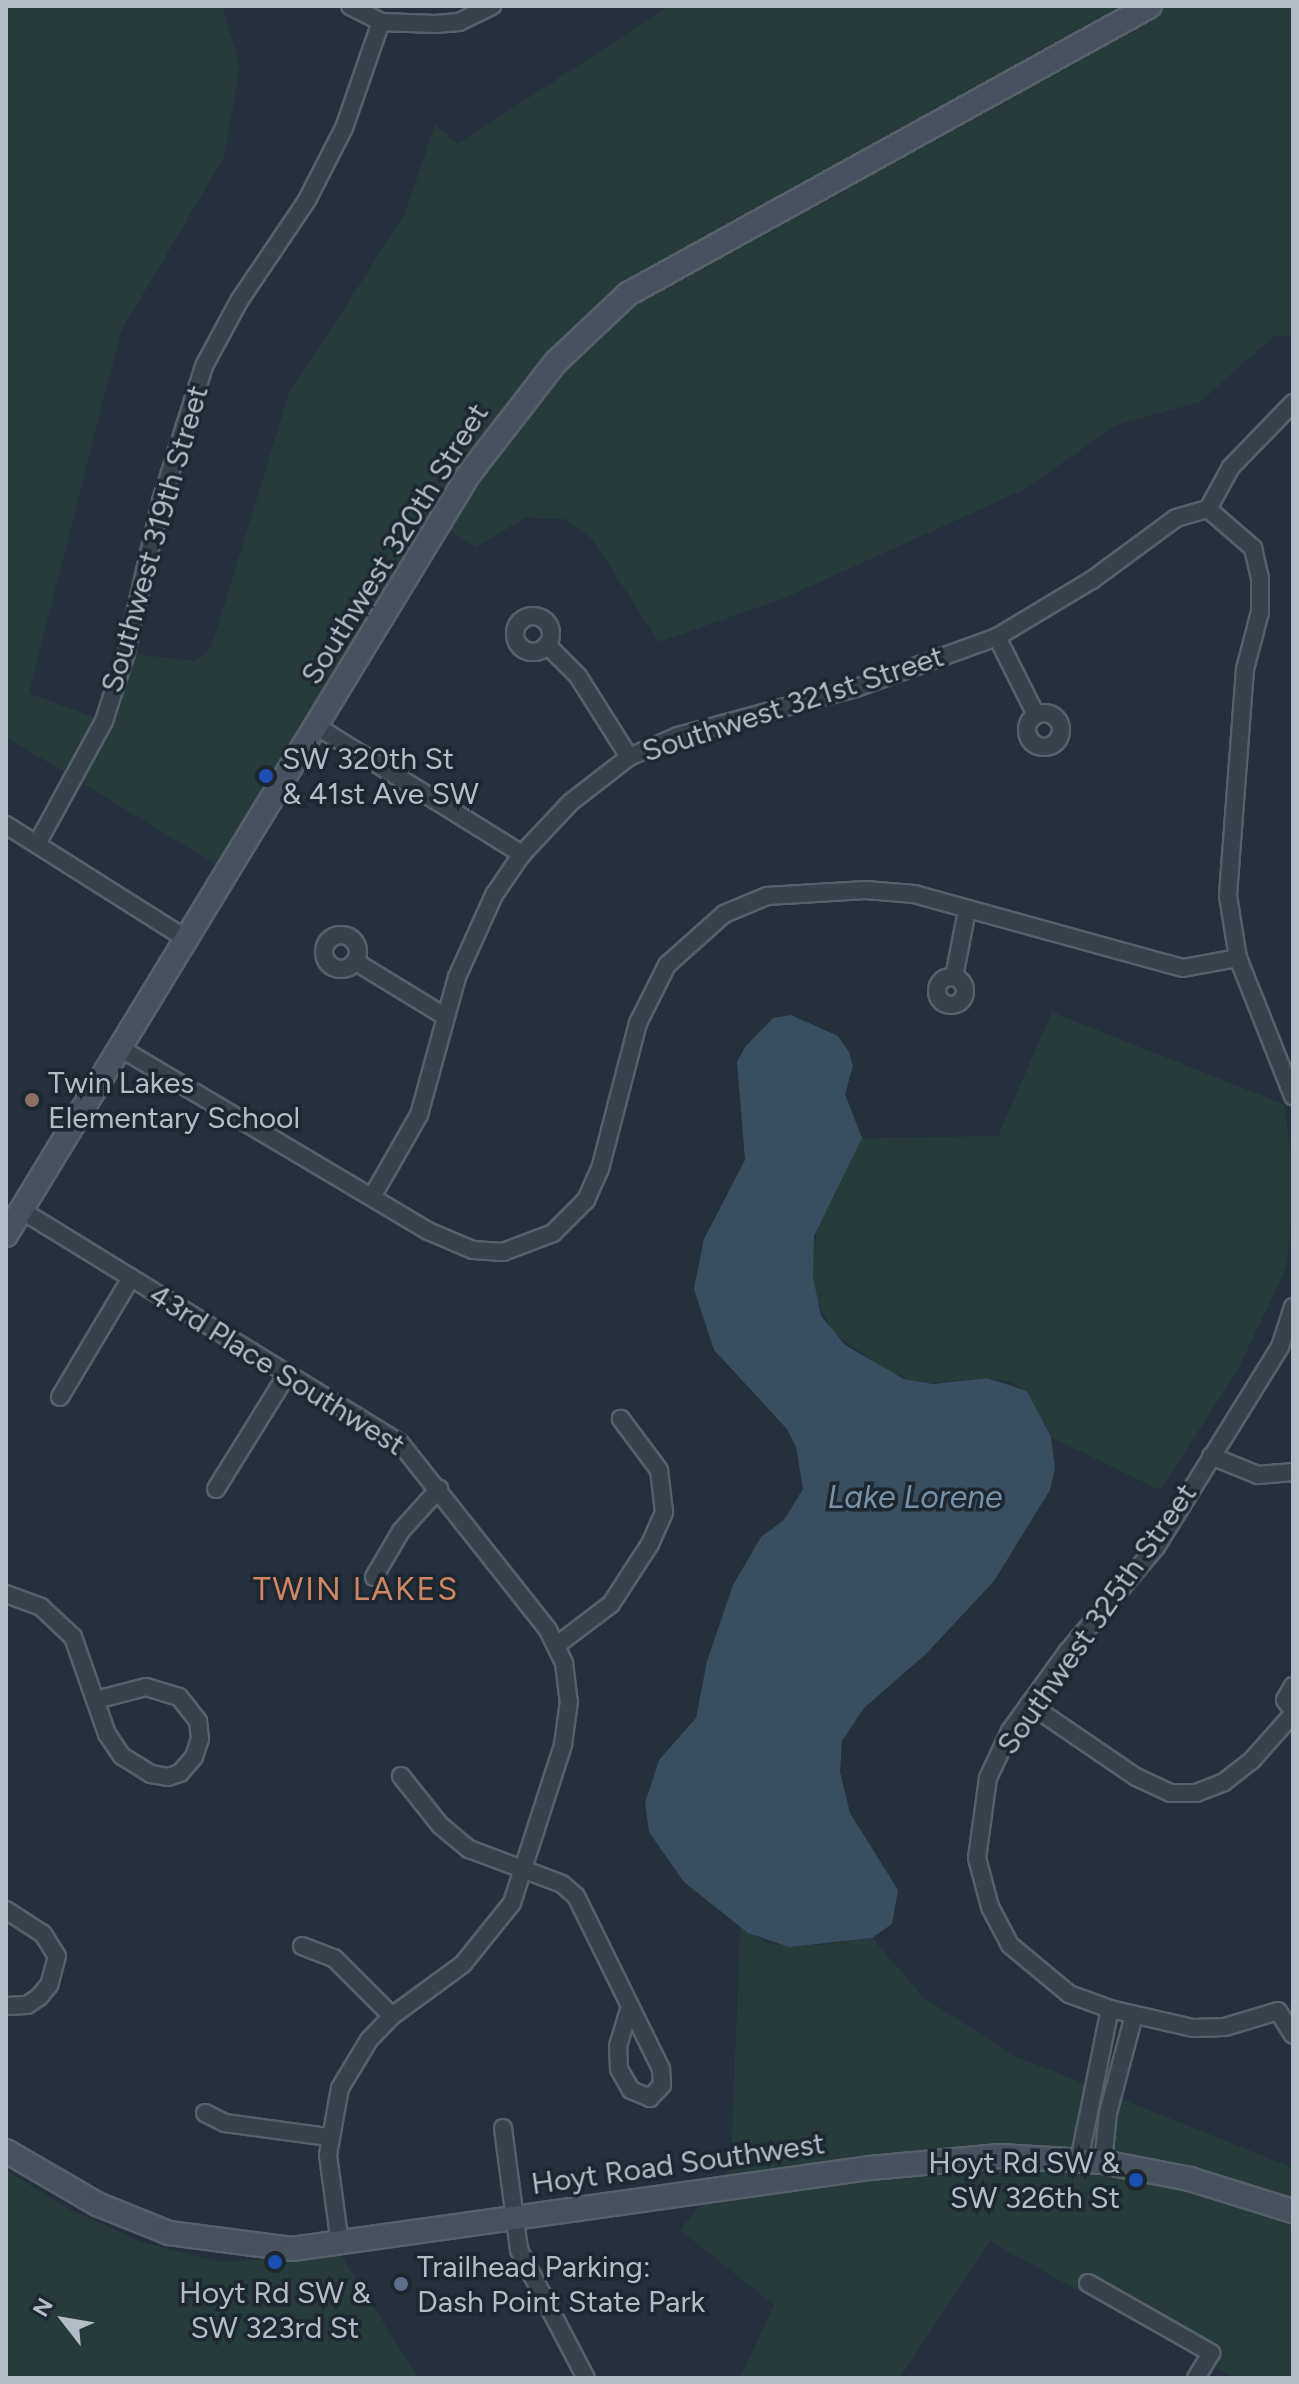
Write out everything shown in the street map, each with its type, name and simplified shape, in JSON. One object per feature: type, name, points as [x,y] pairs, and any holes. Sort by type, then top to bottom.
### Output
[{"type":"main road","name":"Southwest 320th Street","points":[[6,1235],[503,426],[556,362],[628,294],[1150,6]]},
{"type":"main road","name":"Hoyt Road Southwest","points":[[6,2151],[76,2192],[137,2221],[201,2240],[292,2249],[870,2168],[999,2156],[1103,2162],[1190,2179],[1293,2211]]},
{"type":"street","points":[[350,6],[381,22],[459,22],[492,6]]},
{"type":"street","name":"Southwest 319th Street","points":[[37,844],[75,782],[108,709],[161,501],[204,366],[239,301],[307,200],[344,128],[381,22]]},
{"type":"street","points":[[1293,403],[1231,467],[1208,509],[1253,548],[1260,578],[1260,612],[1245,669],[1230,825],[1228,896],[1238,958],[1293,1096]]},
{"type":"street","name":"Southwest 321st Street","points":[[372,1197],[419,1115],[457,977],[494,895],[522,854],[571,802],[629,757],[678,736],[856,688],[997,637],[1092,580],[1176,518],[1208,509]]},
{"type":"street","points":[[997,637],[1036,715]]},
{"type":"street","points":[[547,645],[578,676],[629,757]]},
{"type":"street","points":[[316,726],[522,854]]},
{"type":"street","points":[[6,825],[186,939]]},
{"type":"street","points":[[120,1048],[445,1240],[488,1252],[529,1246],[566,1224],[593,1187],[649,996],[667,965],[724,914],[767,896],[866,890],[914,894],[1183,968],[1238,958]]},
{"type":"street","points":[[954,977],[967,910]]},
{"type":"street","points":[[356,962],[446,1017]]},
{"type":"street","name":"43rd Place Southwest","points":[[21,1210],[400,1443],[439,1489],[557,1645]]},
{"type":"street","points":[[60,1397],[131,1278]]},
{"type":"street","name":"Southwest 325th Street","points":[[1110,2009],[1069,1994],[1010,1945],[990,1907],[977,1858],[988,1778],[1029,1704],[1097,1616],[1128,1586],[1211,1456],[1286,1348],[1293,1307]]},
{"type":"street","points":[[216,1489],[288,1373]]},
{"type":"street","points":[[340,2244],[329,2137],[353,2062],[392,2016],[463,1964],[504,1917],[525,1872],[568,1720],[567,1680],[557,1645],[611,1604],[640,1561],[664,1512],[659,1470],[621,1419]]},
{"type":"street","points":[[1211,1456],[1258,1475],[1293,1472]]},
{"type":"street","points":[[374,1577],[401,1531],[439,1489]]},
{"type":"street","points":[[6,1594],[41,1607],[66,1628],[81,1654],[96,1700],[110,1742],[140,1769],[174,1776],[194,1757],[200,1738],[198,1721],[179,1697],[146,1687],[96,1700]]},
{"type":"street","points":[[1029,1704],[1136,1777],[1171,1793],[1196,1793],[1224,1782],[1253,1759],[1293,1713],[1285,1700],[1293,1686]]},
{"type":"street","points":[[401,1776],[457,1841],[487,1859],[562,1884],[576,1896],[629,2011],[661,2069],[662,2085],[650,2098],[631,2090],[619,2069],[618,2046],[629,2011]]},
{"type":"street","points":[[6,1910],[32,1924],[57,1956],[49,1985],[39,1997],[27,2005],[6,2006]]},
{"type":"street","points":[[302,1946],[334,1958],[392,2016]]},
{"type":"street","points":[[1079,2161],[1110,2009],[1193,2028],[1225,2027],[1278,2011],[1293,2000]]},
{"type":"street","points":[[1278,2011],[1293,2035]]},
{"type":"street","points":[[1103,2162],[1108,2113],[1134,2015]]},
{"type":"street","points":[[205,2113],[225,2123],[329,2137]]},
{"type":"street","points":[[503,2128],[527,2271],[586,2378]]},
{"type":"street","points":[[1088,2283],[1211,2353],[1196,2378]]},
{"type":"green space","points":[[6,6],[222,6],[240,66],[224,158],[121,331],[29,693],[103,721],[126,653],[194,661],[211,648],[289,393],[404,216],[435,125],[458,144],[669,6],[1293,6],[1293,336],[1274,336],[1200,402],[1117,425],[1023,490],[782,599],[659,642],[592,539],[564,519],[525,518],[476,547],[439,523],[227,871],[6,737]]},
{"type":"green space","points":[[1052,1012],[1285,1105],[1293,1180],[1287,1267],[1236,1373],[1160,1490],[1051,1437],[1027,1391],[1011,1382],[987,1378],[921,1384],[884,1369],[832,1332],[815,1295],[812,1259],[819,1221],[862,1138],[998,1136]]},
{"type":"green space","points":[[740,1927],[769,1944],[818,1945],[872,1938],[923,1997],[1012,2055],[1293,2168],[1293,2378],[1234,2378],[990,2241],[900,2378],[740,2378],[774,2305],[680,2230],[731,2167]]},
{"type":"green space","points":[[6,2170],[69,2209],[142,2242],[219,2262],[341,2255],[418,2378],[6,2378]]},
{"type":"water","name":"Lake Lorene","points":[[791,1015],[838,1036],[849,1052],[853,1066],[845,1094],[862,1138],[814,1236],[813,1277],[821,1316],[845,1345],[904,1379],[933,1384],[987,1378],[1027,1391],[1051,1437],[1055,1469],[1050,1490],[994,1581],[926,1654],[864,1708],[842,1741],[840,1772],[850,1813],[898,1890],[892,1924],[872,1938],[789,1947],[748,1933],[684,1882],[649,1832],[645,1803],[659,1760],[696,1718],[707,1661],[733,1585],[761,1537],[784,1520],[803,1489],[796,1447],[787,1429],[714,1350],[694,1289],[704,1239],[745,1160],[737,1062],[745,1047],[773,1018]]},
{"type":"place","name":"SW 320th St & 41st Ave SW","points":[[266,776]]},
{"type":"place","name":"Twin Lakes Elementary School","points":[[32,1100]]},
{"type":"place","name":"Hoyt Rd SW & SW 326th St","points":[[1136,2180]]},
{"type":"place","name":"Hoyt Rd SW & SW 323rd St","points":[[275,2262]]},
{"type":"place","name":"Trailhead Parking: Dash Point State Park","points":[[401,2284]]},
{"type":"district","name":"TWIN LAKES","points":[[356,1589]]}]
